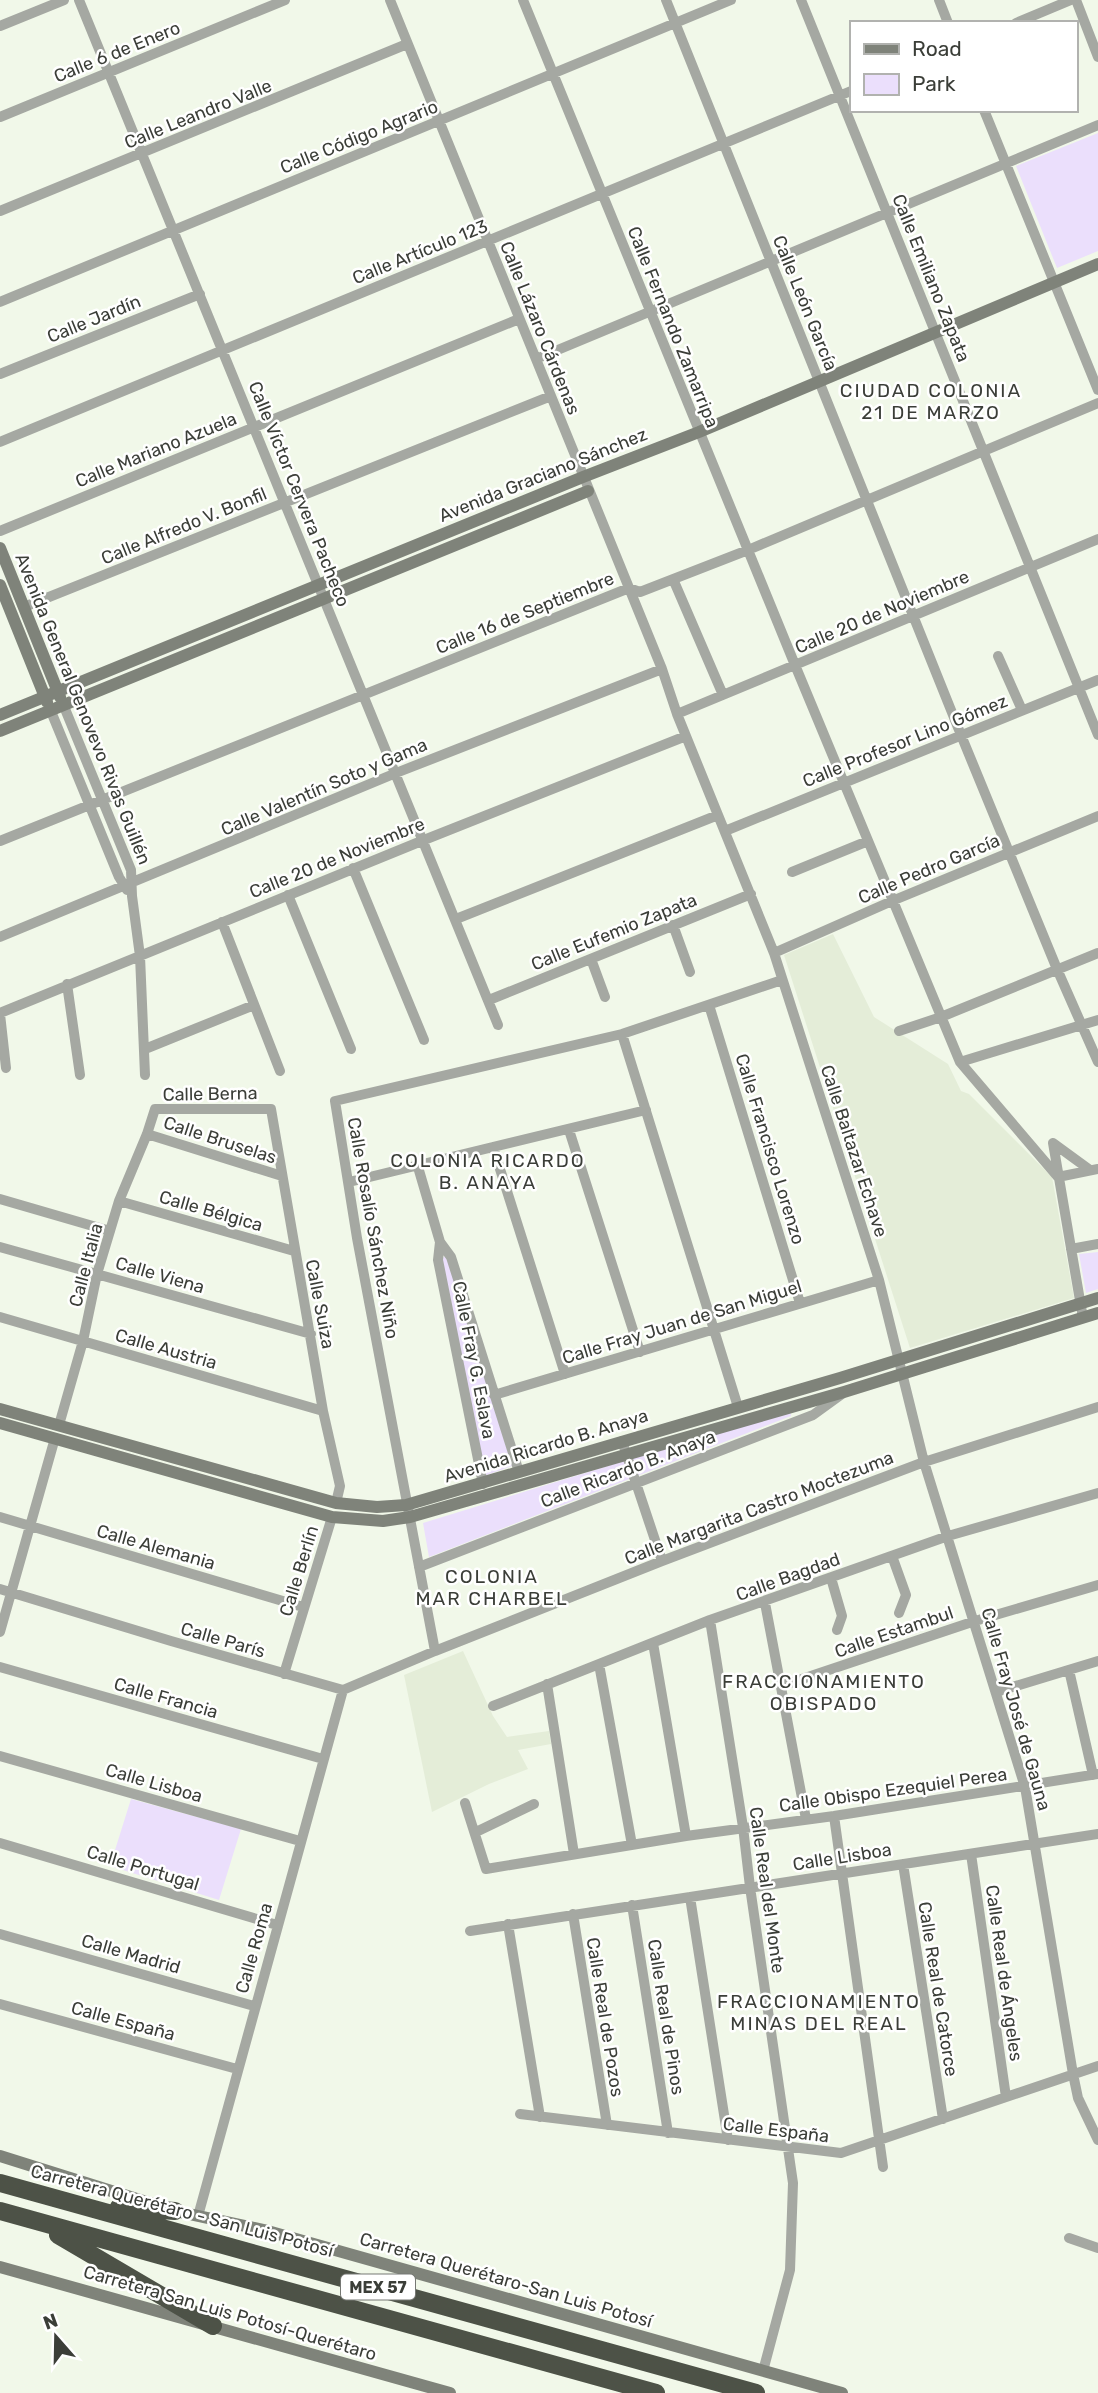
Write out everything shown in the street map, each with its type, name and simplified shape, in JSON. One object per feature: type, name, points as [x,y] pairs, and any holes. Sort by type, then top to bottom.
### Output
[{"type":"highway","name":"Carretera Querétaro - San Luis Potosí","points":[[0,2183],[756,2393]]},
{"type":"highway","points":[[77,2204],[175,2211]]},
{"type":"highway","name":"MEX 57","points":[[0,2210],[656,2393]]},
{"type":"highway","points":[[37,2222],[213,2326]]},
{"type":"main road","name":"Avenida Graciano Sánchez","points":[[0,731],[583,477],[699,432],[1098,264]]},
{"type":"main road","name":"Avenida Graciano Sánchez","points":[[0,715],[588,491]]},
{"type":"main road","name":"Avenida General Genovevo Rivas Guillén","points":[[0,548],[63,704]]},
{"type":"main road","name":"Avenida General Genovevo Rivas Guillén","points":[[0,585],[6,615],[50,709]]},
{"type":"main road","name":"Avenida Ricardo B. Anaya","points":[[0,1423],[332,1517],[383,1521],[519,1472],[1098,1298]]},
{"type":"main road","name":"Avenida Ricardo B. Anaya","points":[[0,1409],[336,1503],[408,1511],[626,1454],[844,1392],[1098,1313]]},
{"type":"main road","points":[[995,1330],[998,1343]]},
{"type":"main road","points":[[120,1457],[124,1443]]},
{"type":"main road","name":"Carretera Querétaro-San Luis Potosí","points":[[0,2156],[175,2211],[274,2233],[842,2393]]},
{"type":"main road","name":"Carretera San Luis Potosí-Querétaro","points":[[0,2267],[443,2392]]},
{"type":"street","points":[[0,26],[64,0]]},
{"type":"street","name":"Calle Víctor Cervera Pacheco","points":[[79,0],[498,1026]]},
{"type":"street","name":"Calle 6 de Enero","points":[[0,117],[285,0]]},
{"type":"street","name":"Calle Fernando Zamarripa","points":[[523,0],[960,1062],[1058,1177]]},
{"type":"street","name":"Calle León García","points":[[666,0],[961,735],[1098,1062]]},
{"type":"street","name":"Calle Código Agrario","points":[[0,302],[731,0]]},
{"type":"street","name":"Calle Emiliano Zapata","points":[[801,0],[1098,735]]},
{"type":"street","points":[[939,0],[947,21]]},
{"type":"street","points":[[1021,21],[1073,0],[1098,57]]},
{"type":"street","name":"Calle Lázaro Cárdenas","points":[[393,1],[407,44],[662,668],[677,714],[718,815]]},
{"type":"street","name":"Calle Leandro Valle","points":[[0,211],[407,44]]},
{"type":"street","name":"Calle Artículo 123","points":[[0,442],[850,91]]},
{"type":"street","points":[[985,112],[1098,390]]},
{"type":"street","points":[[536,359],[1098,125]]},
{"type":"street","name":"Calle Jardín","points":[[0,374],[200,294]]},
{"type":"street","name":"Calle Mariano Azuela","points":[[0,531],[519,319]]},
{"type":"street","name":"Calle Alfredo V. Bonfil","points":[[24,607],[551,396]]},
{"type":"street","name":"Calle 16 de Septiembre","points":[[0,841],[629,588],[640,593],[748,550],[1098,403]]},
{"type":"street","name":"Calle 20 de Noviembre","points":[[677,714],[1098,539]]},
{"type":"street","points":[[673,579],[723,695]]},
{"type":"street","points":[[998,656],[1022,710]]},
{"type":"street","name":"Calle Valentín Soto y Gama","points":[[0,937],[396,773],[662,668]]},
{"type":"street","name":"Calle Profesor Lino Gómez","points":[[725,831],[1098,680]]},
{"type":"street","name":"Avenida General Genovevo Rivas Guillén","points":[[63,704],[131,870],[129,885]]},
{"type":"street","name":"Avenida General Genovevo Rivas Guillén","points":[[50,709],[89,805],[129,885]]},
{"type":"street","name":"Calle 20 de Noviembre","points":[[0,1013],[353,868],[686,736]]},
{"type":"street","points":[[456,919],[718,815]]},
{"type":"street","name":"Calle Baltazar Echave","points":[[718,815],[774,953],[879,1280],[898,1360]]},
{"type":"street","name":"Calle Pedro García","points":[[774,953],[1098,816]]},
{"type":"street","points":[[792,872],[868,841]]},
{"type":"street","points":[[353,868],[424,1040]]},
{"type":"street","points":[[129,885],[140,956],[145,1075]]},
{"type":"street","name":"Calle Eufemio Zapata","points":[[489,1000],[751,894]]},
{"type":"street","points":[[288,895],[351,1049]]},
{"type":"street","points":[[222,922],[281,1071]]},
{"type":"street","points":[[673,925],[690,972]]},
{"type":"street","points":[[900,1031],[1098,953]]},
{"type":"street","points":[[591,959],[605,997]]},
{"type":"street","name":"Calle Rosalío Sánchez Niño","points":[[435,1651],[357,1238],[335,1101],[622,1034],[782,981]]},
{"type":"street","points":[[67,984],[80,1075]]},
{"type":"street","points":[[145,1049],[254,1005]]},
{"type":"street","name":"Calle Francisco Lorenzo","points":[[709,1005],[800,1303]]},
{"type":"street","points":[[0,1013],[6,1068]]},
{"type":"street","points":[[960,1062],[1098,1020]]},
{"type":"street","points":[[622,1034],[737,1406]]},
{"type":"street","name":"Calle Berna","points":[[152,1115],[155,1109],[271,1109]]},
{"type":"street","name":"Calle Suiza","points":[[271,1109],[323,1411],[340,1486],[336,1503]]},
{"type":"street","points":[[349,1182],[646,1110]]},
{"type":"street","name":"Calle Italia","points":[[59,1425],[83,1341],[97,1274],[119,1201],[152,1115]]},
{"type":"street","points":[[569,1130],[640,1352]]},
{"type":"street","name":"Calle Bruselas","points":[[147,1133],[282,1177]]},
{"type":"street","points":[[1083,1318],[1053,1143],[1094,1170]]},
{"type":"street","points":[[493,1147],[565,1374]]},
{"type":"street","name":"Calle Fray G. Eslava","points":[[418,1167],[440,1242],[451,1257],[519,1472]]},
{"type":"street","points":[[1058,1177],[1094,1170]]},
{"type":"street","points":[[0,1199],[110,1231]]},
{"type":"street","name":"Calle Bélgica","points":[[119,1201],[294,1251]]},
{"type":"street","name":"Calle Fray G. Eslava","points":[[440,1242],[438,1260],[483,1484]]},
{"type":"street","points":[[1071,1248],[1098,1244]]},
{"type":"street","name":"Calle Viena","points":[[0,1247],[311,1334]]},
{"type":"street","name":"Calle Fray Juan de San Miguel","points":[[494,1395],[879,1280]]},
{"type":"street","name":"Calle Austria","points":[[0,1317],[323,1411]]},
{"type":"street","name":"Calle Fray José de Gauna","points":[[898,1360],[924,1462],[1025,1787],[1073,2074],[1079,2098],[1096,2129],[1098,2140]]},
{"type":"street","name":"Calle Ricardo B. Anaya","points":[[419,1567],[813,1415],[844,1392]]},
{"type":"street","name":"Calle Margarita Castro Moctezuma","points":[[435,1651],[924,1462],[1098,1407]]},
{"type":"street","points":[[0,1632],[55,1438]]},
{"type":"street","points":[[622,1441],[662,1562]]},
{"type":"street","name":"Calle Bagdad","points":[[493,1706],[710,1620],[765,1603],[948,1536],[1098,1493]]},
{"type":"street","name":"Calle Alemania","points":[[0,1517],[303,1607]]},
{"type":"street","name":"Calle Berlín","points":[[284,1674],[332,1517]]},
{"type":"street","points":[[892,1556],[906,1595],[899,1613]]},
{"type":"street","points":[[831,1578],[842,1616],[837,1630]]},
{"type":"street","name":"Calle Estambul","points":[[781,1686],[975,1621],[1098,1585]]},
{"type":"street","name":"Calle París","points":[[0,1589],[284,1674],[344,1689]]},
{"type":"street","points":[[765,1603],[806,1819]]},
{"type":"street","name":"Calle Real del Monte","points":[[710,1620],[743,1827],[793,2183],[790,2270],[764,2371]]},
{"type":"street","points":[[653,1643],[686,1836]]},
{"type":"street","points":[[344,1689],[435,1651]]},
{"type":"street","points":[[996,1692],[1098,1661]]},
{"type":"street","points":[[599,1664],[632,1845]]},
{"type":"street","name":"Calle Francia","points":[[0,1667],[323,1759]]},
{"type":"street","points":[[1069,1670],[1096,1775]]},
{"type":"street","points":[[547,1684],[574,1854]]},
{"type":"street","name":"Calle Roma","points":[[198,2216],[344,1689]]},
{"type":"street","name":"Calle Lisboa","points":[[0,1756],[300,1841]]},
{"type":"street","name":"Calle Obispo Ezequiel Perea","points":[[476,1832],[486,1869],[743,1827],[834,1816],[1096,1775]]},
{"type":"street","points":[[465,1803],[476,1832],[534,1804]]},
{"type":"street","points":[[834,1816],[883,2167]]},
{"type":"street","name":"Calle Lisboa","points":[[470,1931],[1098,1835]]},
{"type":"street","name":"Calle Portugal","points":[[0,1843],[277,1925]]},
{"type":"street","name":"Calle Real de Ángeles","points":[[971,1854],[1006,2097]]},
{"type":"street","name":"Calle Real de Catorce","points":[[903,1864],[943,2119]]},
{"type":"street","points":[[690,1897],[728,2140]]},
{"type":"street","name":"Calle Real de Pinos","points":[[632,1905],[668,2133]]},
{"type":"street","name":"Calle Real de Pozos","points":[[573,1914],[607,2125]]},
{"type":"street","points":[[508,1924],[540,2117]]},
{"type":"street","name":"Calle Madrid","points":[[0,1934],[254,2006]]},
{"type":"street","name":"Calle España","points":[[0,2004],[237,2069]]},
{"type":"street","name":"Calle España","points":[[520,2115],[841,2153],[1098,2066]]},
{"type":"street","points":[[1069,2238],[1098,2248]]},
{"type":"shaded area","points":[[833,934],[874,1017],[948,1064],[961,1091],[969,1094],[1052,1177],[1074,1298],[910,1348],[784,955]]},
{"type":"shaded area","points":[[463,1651],[493,1716],[507,1737],[549,1731],[551,1744],[518,1750],[528,1769],[489,1784],[432,1812],[404,1675]]},
{"type":"green space","points":[[1098,133],[1098,251],[1057,268],[1016,166]]},
{"type":"green space","points":[[1098,1252],[1098,1289],[1086,1293],[1079,1254]]},
{"type":"green space","points":[[445,1256],[449,1258],[512,1466],[484,1476],[442,1259]]},
{"type":"green space","points":[[790,1410],[791,1416],[429,1557],[423,1523]]},
{"type":"green space","points":[[131,1799],[241,1829],[219,1900],[110,1866]]},
{"type":"district","name":"CIUDAD COLONIA 21 DE MARZO","points":[[931,401]]},
{"type":"district","name":"COLONIA RICARDO B. ANAYA","points":[[488,1171]]},
{"type":"district","name":"COLONIA MAR CHARBEL","points":[[492,1587]]},
{"type":"district","name":"FRACCIONAMIENTO OBISPADO","points":[[824,1692]]},
{"type":"district","name":"FRACCIONAMIENTO MINAS DEL REAL","points":[[819,2012]]}]
